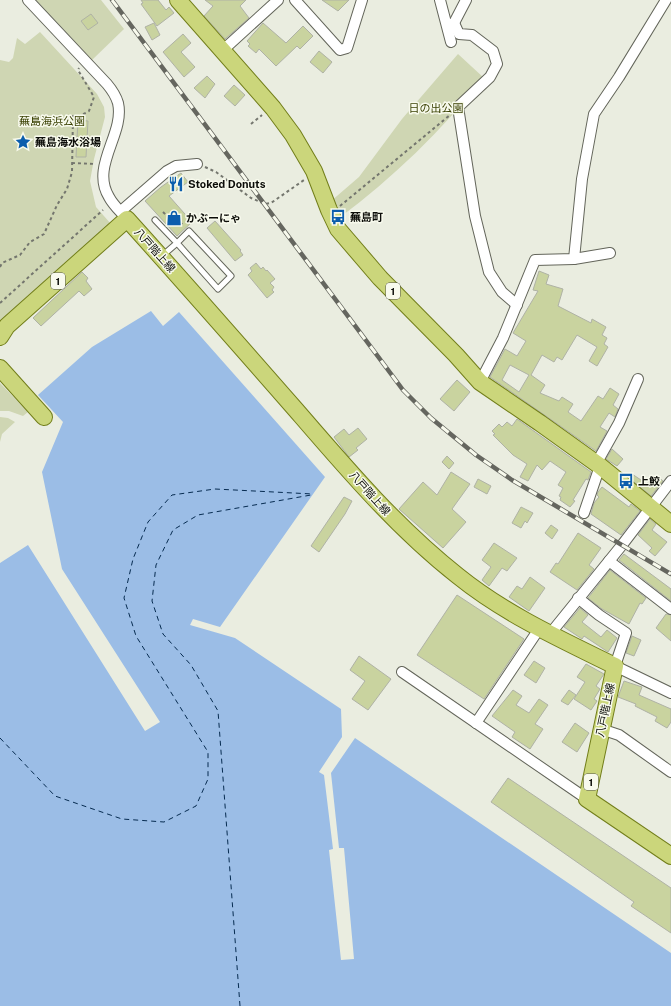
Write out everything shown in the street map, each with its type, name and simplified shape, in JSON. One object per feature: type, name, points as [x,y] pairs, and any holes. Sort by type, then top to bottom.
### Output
[{"type":"main road","name":"1","points":[[178,0],[273,108],[293,135],[314,171],[330,214],[338,229],[350,244],[480,382],[598,465],[671,524]]},
{"type":"main road","name":"八戸階上線","points":[[0,337],[7,326],[124,215],[312,429],[400,526],[457,576],[489,599],[544,631],[615,666],[587,799]]},
{"type":"main road","points":[[0,368],[44,417]]},
{"type":"main road","name":"1","points":[[587,799],[671,856]]},
{"type":"street","points":[[28,0],[108,84],[115,95],[118,104],[118,120],[107,155],[104,169],[104,180],[109,197],[124,215],[167,171],[176,166],[197,164]]},
{"type":"street","points":[[223,50],[278,0]]},
{"type":"street","points":[[295,0],[340,50],[346,48],[362,0]]},
{"type":"street","points":[[440,0],[451,25],[459,34],[472,35],[494,51],[497,64],[490,77],[458,107],[475,216],[489,272],[502,292],[517,305]]},
{"type":"street","points":[[451,42],[451,25],[466,0]]},
{"type":"street","points":[[574,259],[582,179],[594,114],[619,77],[666,0]]},
{"type":"street","points":[[480,382],[517,305],[535,260],[574,259],[610,253]]},
{"type":"street","points":[[584,513],[598,465],[619,423],[638,379]]},
{"type":"street","points":[[476,723],[544,631],[578,598],[609,561],[671,481]]},
{"type":"street","points":[[609,561],[671,609]]},
{"type":"street","points":[[578,598],[599,615],[626,633],[615,666],[671,693]]},
{"type":"street","points":[[402,672],[587,799]]},
{"type":"street","points":[[601,729],[619,736],[671,772]]},
{"type":"lane","points":[[155,220],[162,227],[176,243],[218,288],[231,276],[189,231],[176,243],[161,257]]},
{"type":"path","points":[[0,267],[2,264],[20,255],[30,242],[44,234],[57,205],[68,189],[72,163],[73,116],[78,117],[89,111],[94,96],[78,70],[81,65]]},
{"type":"path","points":[[330,214],[458,107]]},
{"type":"path","points":[[72,163],[97,164]]},
{"type":"path","points":[[197,164],[216,172],[251,198],[265,204],[276,200],[314,171]]},
{"type":"path","points":[[0,303],[103,210]]},
{"type":"path","points":[[163,212],[170,219]]},
{"type":"path","points":[[162,227],[174,216],[189,231]]},
{"type":"green space","points":[[36,0],[101,0],[124,29],[92,60]]},
{"type":"green space","name":"蕪島海浜公園","points":[[40,32],[97,94],[104,107],[105,117],[90,181],[96,207],[111,224],[0,322],[0,60],[9,62],[13,58],[17,38],[25,44]]},
{"type":"green space","name":"日の出公園","points":[[458,54],[484,78],[451,117],[416,153],[378,187],[339,218],[330,202],[359,177],[402,119]]},
{"type":"green space","points":[[0,383],[28,412],[23,416],[9,411],[0,411]]},
{"type":"green space","points":[[0,417],[8,418],[15,422],[2,434],[0,442]]},
{"type":"water","points":[[151,311],[163,326],[179,312],[325,477],[220,627],[193,619],[190,625],[235,638],[341,709],[342,737],[319,772],[324,775],[333,849],[329,850],[341,960],[354,959],[344,848],[339,848],[331,773],[355,738],[671,953],[671,1006],[0,1006],[0,563],[28,545],[145,731],[160,722],[62,569],[42,472],[63,422],[38,395],[92,347]]},
{"type":"building","points":[[141,0],[158,0],[166,10],[169,7],[174,13],[157,26],[141,4],[143,3]]},
{"type":"building","points":[[205,0],[246,0],[240,6],[249,18],[225,39],[204,16],[213,6]]},
{"type":"building","points":[[322,0],[349,0],[338,11]]},
{"type":"building","points":[[91,14],[98,23],[88,30],[81,21]]},
{"type":"building","points":[[154,23],[160,35],[152,40],[145,27]]},
{"type":"building","points":[[263,23],[286,43],[303,26],[313,36],[300,49],[297,46],[276,66],[259,49],[256,53],[248,46],[250,44],[247,41]]},
{"type":"building","points":[[183,34],[191,43],[181,52],[195,67],[184,77],[163,52]]},
{"type":"building","points":[[319,51],[332,62],[323,73],[310,62]]},
{"type":"building","points":[[207,76],[215,84],[205,98],[194,88]]},
{"type":"building","points":[[234,85],[245,95],[235,106],[224,96]]},
{"type":"building","points":[[78,120],[88,121],[86,157],[76,157]]},
{"type":"building","points":[[181,173],[188,182],[169,196],[192,222],[177,236],[145,201],[161,187]]},
{"type":"building","points":[[215,221],[241,250],[240,251],[243,255],[235,261],[207,228]]},
{"type":"building","points":[[256,263],[261,269],[263,267],[266,271],[267,270],[275,279],[270,283],[274,287],[272,290],[274,292],[267,298],[248,275],[252,271],[250,268]]},
{"type":"building","points":[[539,271],[549,275],[546,284],[563,289],[558,306],[591,323],[592,319],[606,327],[602,335],[607,338],[604,344],[608,347],[597,366],[589,361],[597,347],[577,335],[562,360],[557,357],[554,362],[542,355],[531,375],[545,385],[540,393],[559,401],[562,397],[573,404],[568,412],[581,421],[598,396],[603,399],[610,388],[619,394],[613,405],[618,409],[615,417],[609,413],[600,427],[607,431],[596,451],[490,377],[505,349],[517,356],[526,341],[513,333],[538,291],[533,290]],"holes":[[[510,365],[529,375],[519,392],[502,380]]]},
{"type":"building","points":[[82,272],[88,278],[86,281],[92,289],[84,296],[79,291],[41,326],[33,318]]},
{"type":"building","points":[[457,380],[470,392],[454,411],[440,399]]},
{"type":"building","points":[[517,419],[591,472],[588,480],[586,479],[573,500],[575,501],[570,507],[560,500],[561,497],[559,496],[563,488],[558,485],[566,472],[550,461],[542,470],[537,465],[528,481],[520,477],[527,464],[513,455],[493,435],[495,434],[492,431],[499,424],[502,427],[507,422],[512,426]]},
{"type":"building","points":[[358,428],[367,439],[356,448],[358,450],[349,457],[334,437],[344,429],[349,435]]},
{"type":"building","points":[[612,449],[623,459],[617,466],[606,459]]},
{"type":"building","points":[[447,456],[454,463],[449,469],[442,462]]},
{"type":"building","points":[[451,472],[470,484],[452,509],[466,522],[443,548],[399,509],[423,482],[437,495]]},
{"type":"building","points":[[632,474],[647,484],[651,478],[655,481],[658,477],[663,481],[651,496],[629,478]]},
{"type":"building","points":[[478,479],[491,486],[487,494],[474,487]]},
{"type":"building","points":[[602,487],[629,507],[631,504],[640,511],[621,535],[591,514],[594,503],[599,497],[597,495],[598,492]]},
{"type":"building","points":[[344,497],[352,501],[319,552],[311,546]]},
{"type":"building","points":[[521,507],[533,513],[527,523],[525,521],[521,528],[512,523]]},
{"type":"building","points":[[650,519],[656,524],[652,530],[667,542],[655,556],[649,551],[652,548],[638,535]]},
{"type":"building","points":[[551,525],[558,530],[552,539],[545,533]]},
{"type":"building","points":[[578,533],[601,548],[589,565],[594,569],[577,590],[550,572],[556,563],[558,564]]},
{"type":"building","points":[[494,543],[517,558],[507,571],[502,568],[489,586],[482,580],[491,567],[482,560]]},
{"type":"building","points":[[624,554],[671,589],[671,601],[619,560]]},
{"type":"building","points":[[610,570],[646,598],[642,604],[640,603],[629,624],[602,609],[588,598]]},
{"type":"building","points":[[530,577],[545,588],[529,611],[509,597],[517,586],[522,589]]},
{"type":"building","points":[[457,595],[524,639],[484,699],[417,655]]},
{"type":"building","points":[[580,608],[588,615],[582,622],[601,637],[607,630],[617,638],[608,652],[584,636],[582,639],[564,627]]},
{"type":"building","points":[[666,614],[671,615],[671,641],[656,628]]},
{"type":"building","points":[[632,636],[641,640],[634,656],[626,653]]},
{"type":"building","points":[[359,656],[391,679],[368,710],[352,699],[365,681],[350,670]]},
{"type":"building","points":[[534,661],[545,668],[536,683],[524,675]]},
{"type":"building","points":[[586,664],[604,674],[596,686],[600,689],[594,699],[597,701],[591,710],[574,699],[585,682],[577,677]]},
{"type":"building","points":[[624,681],[642,687],[639,695],[671,709],[671,722],[667,728],[655,721],[657,717],[635,706],[636,704],[618,697]]},
{"type":"building","points":[[513,690],[522,696],[516,705],[529,713],[539,699],[548,705],[535,724],[543,729],[530,749],[512,737],[515,732],[492,716]]},
{"type":"building","points":[[569,690],[576,695],[568,705],[561,701]]},
{"type":"building","points":[[575,723],[589,733],[577,752],[562,742]]},
{"type":"building","points":[[508,778],[671,888],[671,933],[631,906],[634,902],[491,802]]},
{"type":"ferry route","points":[[0,738],[55,796],[122,819],[164,822],[196,806],[208,779],[208,752],[136,636],[124,598],[133,559],[148,522],[172,495],[215,489],[313,494]]},
{"type":"ferry route","points":[[240,1006],[218,711],[191,665],[163,634],[152,601],[156,565],[173,530],[198,515],[311,495]]},
{"type":"railway","points":[[112,0],[403,390],[431,418],[476,455],[512,480],[671,574]]},
{"type":"place","name":"蕪島海水浴場","points":[[23,142]]},
{"type":"place","name":"Stoked Donuts","points":[[176,184]]},
{"type":"place","name":"蕪島町","points":[[338,217]]},
{"type":"place","name":"かぶーにゃ","points":[[174,218]]},
{"type":"place","name":"上鮫","points":[[626,481]]}]
